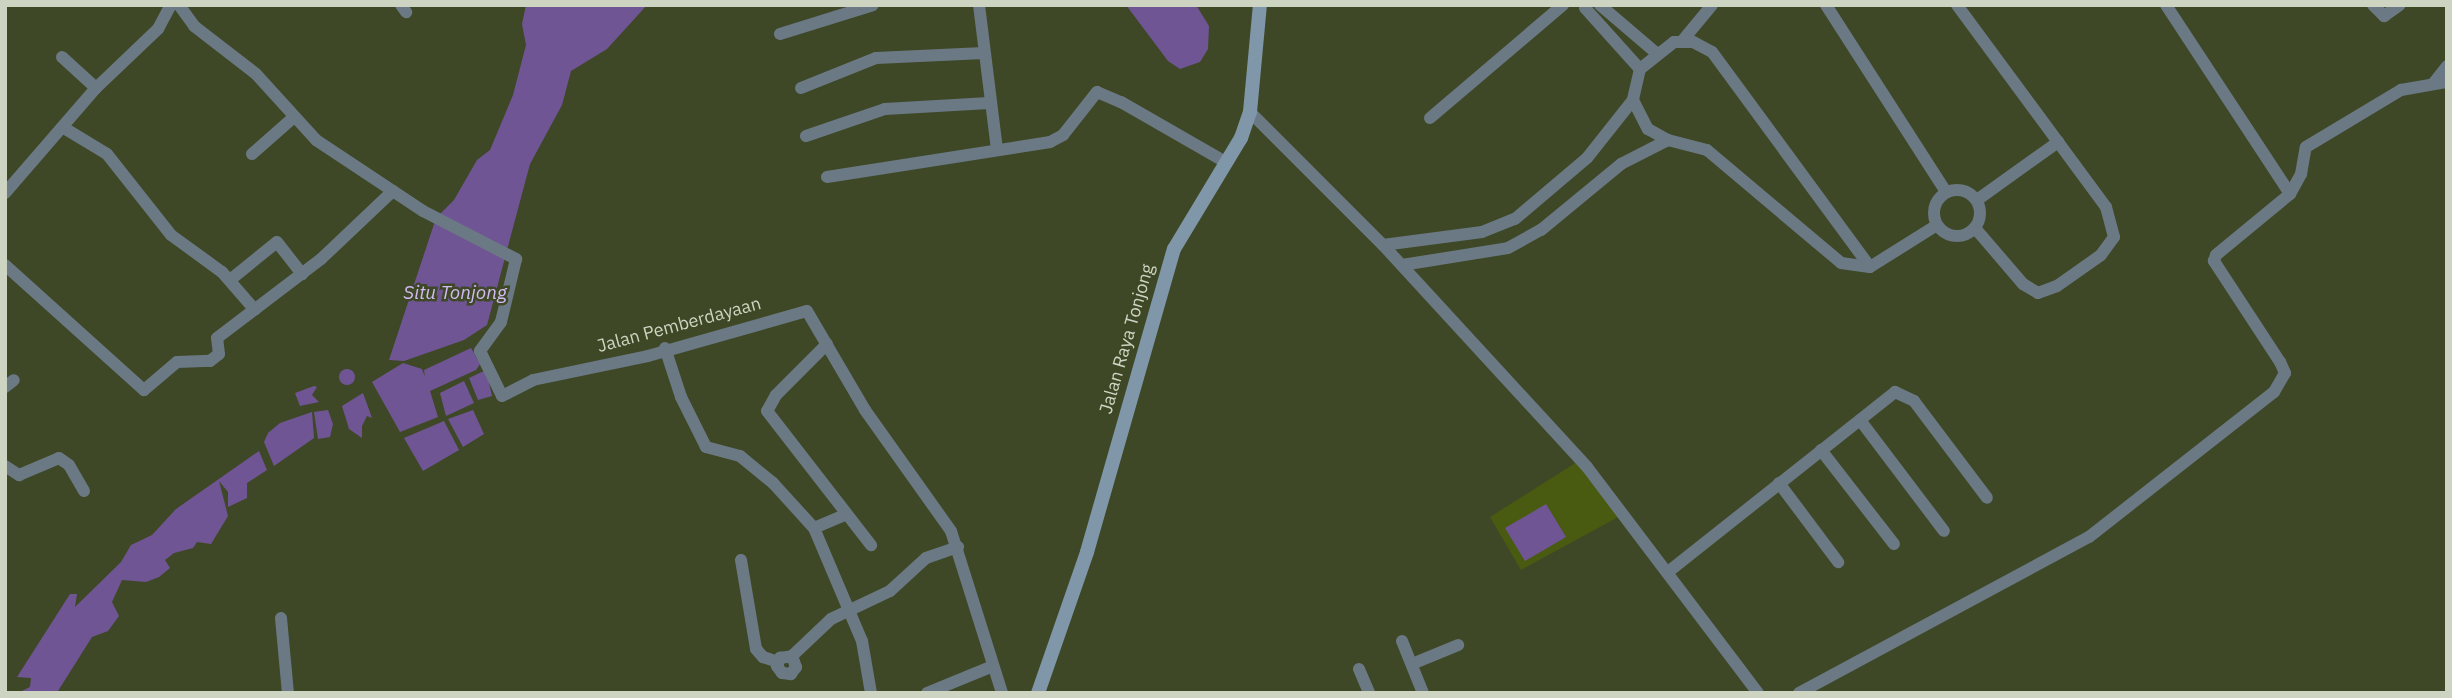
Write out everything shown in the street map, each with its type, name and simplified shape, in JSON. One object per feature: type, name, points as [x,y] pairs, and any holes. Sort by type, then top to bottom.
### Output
[{"type":"main road","name":"Jalan Raya Tonjong","points":[[1038,693],[1087,551],[1174,249],[1227,163],[1250,112],[1260,5]]},
{"type":"street","points":[[5,193],[96,89],[158,29],[171,5]]},
{"type":"street","name":"Jalan Pemberdayaan","points":[[179,5],[194,26],[256,74],[316,140],[434,218],[506,254],[517,264],[501,322],[481,351],[502,397],[533,380],[665,348],[803,310],[827,344],[865,410],[940,512],[958,547],[1002,693]]},
{"type":"street","points":[[780,34],[873,5]]},
{"type":"street","points":[[979,5],[989,103],[997,149]]},
{"type":"street","points":[[1430,118],[1563,5],[1574,11],[1586,6],[1640,69]]},
{"type":"street","points":[[1600,5],[1656,52]]},
{"type":"street","points":[[1383,244],[1482,232],[1515,219],[1587,158],[1633,100],[1640,69],[1656,52],[1683,40],[1712,5]]},
{"type":"street","points":[[1826,5],[1946,192]]},
{"type":"street","points":[[1957,5],[2111,218],[2114,237],[2101,255],[2056,286],[2038,293],[2023,284],[1975,228]]},
{"type":"street","points":[[2166,5],[2290,194]]},
{"type":"street","points":[[2373,5],[2384,16],[2400,5]]},
{"type":"street","points":[[1683,40],[1703,46],[1720,61],[1870,267]]},
{"type":"street","points":[[802,88],[876,58],[984,53]]},
{"type":"street","points":[[62,57],[96,89]]},
{"type":"street","points":[[1799,693],[2089,537],[2274,392],[2285,373],[2280,362],[2214,261],[2221,250],[2290,194],[2301,174],[2306,147],[2401,90],[2440,83],[2447,66]]},
{"type":"street","points":[[827,177],[1058,139],[1097,92],[1121,102],[1227,163]]},
{"type":"street","points":[[1633,100],[1648,129],[1668,140],[1707,150],[1832,257],[1847,265],[1870,267],[1937,225]]},
{"type":"street","points":[[806,136],[885,109],[989,103]]},
{"type":"street","points":[[1250,112],[1383,244],[1587,467],[1758,693]]},
{"type":"street","points":[[252,154],[293,117]]},
{"type":"street","points":[[64,128],[107,155],[177,241],[230,280],[255,310]]},
{"type":"street","points":[[1402,265],[1508,248],[1541,230],[1621,164],[1668,140]]},
{"type":"street","points":[[1977,201],[2058,142]]},
{"type":"street","points":[[1963,190],[1977,201],[1980,209],[1975,228],[1960,236],[1937,225],[1934,207],[1946,192],[1963,190]]},
{"type":"street","points":[[5,265],[144,390],[177,362],[208,363],[219,354],[217,338],[302,274],[393,191]]},
{"type":"street","points":[[230,280],[277,242],[302,274]]},
{"type":"street","points":[[827,344],[776,395],[767,411],[845,515],[871,545]]},
{"type":"street","points":[[665,348],[681,397],[706,447],[740,456],[774,483],[814,528],[851,609],[866,655],[871,693]]},
{"type":"street","points":[[1668,572],[1895,392],[1907,395],[1987,498]]},
{"type":"street","points":[[1860,419],[1944,531]]},
{"type":"street","points":[[1821,450],[1894,544]]},
{"type":"street","points":[[5,466],[19,475],[59,458],[69,465],[84,491]]},
{"type":"street","points":[[1779,483],[1838,562]]},
{"type":"street","points":[[814,528],[845,515]]},
{"type":"street","points":[[741,560],[756,649],[763,657],[778,662],[779,670],[791,674],[796,667],[792,656],[821,626],[890,591],[926,558],[958,547]]},
{"type":"street","points":[[281,618],[288,693]]},
{"type":"street","points":[[1402,641],[1423,693]]},
{"type":"street","points":[[1412,664],[1458,645]]},
{"type":"street","points":[[927,693],[993,666]]},
{"type":"street","points":[[1359,669],[1369,693]]},
{"type":"green space","points":[[1577,462],[1622,515],[1521,570],[1490,517]]},
{"type":"water","name":"Situ Tonjong","points":[[526,5],[647,5],[607,49],[571,71],[562,105],[530,164],[487,325],[464,340],[404,361],[389,360],[436,218],[454,200],[477,160],[490,150],[513,95],[526,45],[522,24]]},
{"type":"water","points":[[1126,5],[1196,5],[1209,26],[1208,49],[1200,62],[1180,69],[1168,61]]},
{"type":"water","points":[[471,348],[480,364],[476,370],[430,391],[438,417],[400,432],[372,382],[403,363],[422,369],[425,377],[424,370]]},
{"type":"water","points":[[347,369],[355,377],[347,385],[339,377]]},
{"type":"water","points":[[486,370],[492,396],[478,400],[469,378]]},
{"type":"water","points":[[464,381],[474,403],[446,416],[440,393]]},
{"type":"water","points":[[317,387],[312,395],[319,402],[300,406],[295,393]]},
{"type":"water","points":[[363,393],[372,418],[367,416],[362,426],[362,438],[349,429],[342,406]]},
{"type":"water","points":[[328,410],[333,424],[330,437],[318,439],[314,412]]},
{"type":"water","points":[[473,410],[484,434],[463,447],[448,419]]},
{"type":"water","points":[[312,412],[314,438],[274,466],[264,442],[268,433],[280,423]]},
{"type":"water","points":[[444,421],[459,450],[423,471],[404,438]]},
{"type":"water","points":[[259,451],[267,470],[247,483],[247,498],[228,507],[228,492],[219,481],[228,516],[211,544],[197,542],[193,548],[174,553],[165,560],[170,568],[159,577],[146,582],[122,580],[112,602],[119,616],[108,631],[92,637],[58,691],[18,693],[30,687],[31,678],[17,677],[70,594],[77,594],[75,607],[121,562],[131,545],[152,535],[176,509]]},
{"type":"water","points":[[1546,504],[1566,537],[1525,561],[1505,528]]}]
